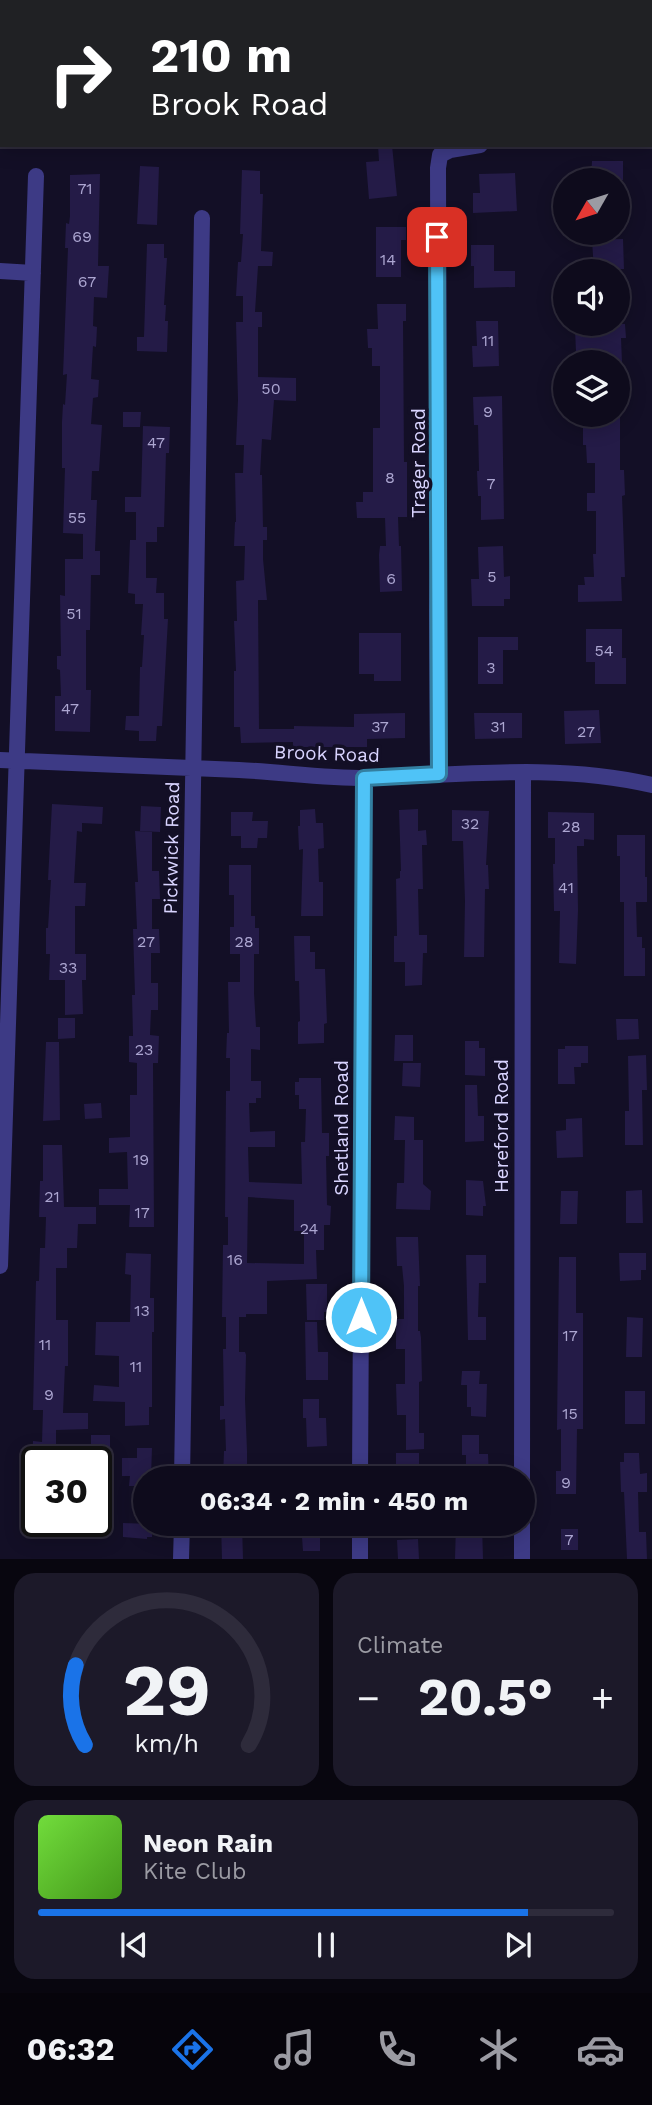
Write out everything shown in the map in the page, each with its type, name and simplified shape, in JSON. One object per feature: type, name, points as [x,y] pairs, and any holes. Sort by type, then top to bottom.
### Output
[{"type":"street","name":"Trager Road","points":[[439,774],[438,168],[440,155],[450,150],[469,147]]},
{"type":"street","points":[[0,1266],[36,176]]},
{"type":"street","name":"Pickwick Road","points":[[182,1466],[202,218]]},
{"type":"street","points":[[0,271],[33,272]]},
{"type":"street","name":"Brook Road","points":[[0,760],[364,778],[439,774],[572,773],[617,777],[652,785]]},
{"type":"street","name":"Hereford Road","points":[[522,1466],[523,773]]},
{"type":"street","name":"Shetland Road","points":[[360,1466],[364,778]]},
{"type":"street","points":[[181,1559],[182,1536]]},
{"type":"street","points":[[360,1536],[360,1559]]},
{"type":"street","points":[[522,1536],[522,1559]]},
{"type":"building","points":[[378,147],[392,147],[397,196],[369,199],[366,162],[379,161]]},
{"type":"building","points":[[592,161],[623,161],[623,168],[592,168]]},
{"type":"building","points":[[140,166],[159,167],[157,225],[137,224]]},
{"type":"building","points":[[242,170],[260,171],[260,194],[263,194],[261,251],[273,252],[272,266],[258,266],[255,312],[262,312],[262,327],[258,327],[258,377],[296,378],[296,401],[274,400],[271,440],[262,439],[260,475],[263,527],[267,527],[267,540],[263,540],[263,559],[267,600],[258,600],[259,729],[294,729],[294,726],[354,727],[354,714],[405,713],[405,738],[367,739],[367,747],[293,747],[293,742],[241,743],[240,727],[234,727],[236,581],[244,580],[245,546],[234,546],[235,473],[243,473],[244,445],[236,445],[236,322],[243,322],[243,296],[236,296],[243,234],[240,234]]},
{"type":"building","points":[[515,173],[517,211],[473,213],[473,193],[480,193],[479,174]]},
{"type":"building","points":[[100,174],[98,266],[109,266],[107,298],[94,297],[93,326],[97,327],[91,379],[99,380],[98,397],[93,398],[91,424],[102,425],[99,471],[92,471],[91,500],[97,500],[95,551],[100,551],[100,575],[91,575],[90,630],[86,630],[86,690],[91,690],[90,732],[55,731],[55,696],[61,696],[57,656],[61,656],[60,595],[65,596],[65,559],[83,559],[83,534],[63,533],[65,468],[62,468],[62,422],[67,374],[63,375],[68,248],[65,248],[66,223],[69,224],[70,216],[70,175]]},
{"type":"building","points":[[376,227],[406,227],[406,240],[401,240],[401,277],[376,277]]},
{"type":"building","points":[[147,244],[164,244],[164,258],[167,258],[164,305],[165,321],[168,321],[167,352],[137,351],[137,337],[144,337]]},
{"type":"building","points":[[471,245],[494,245],[494,271],[515,271],[515,287],[474,288]]},
{"type":"building","points":[[592,245],[623,245],[624,259],[593,259]]},
{"type":"building","points":[[377,304],[406,304],[406,321],[403,321],[407,517],[398,517],[402,591],[380,592],[379,555],[380,546],[386,546],[385,518],[357,518],[356,502],[363,502],[363,492],[373,492],[373,428],[380,428],[380,366],[372,366],[372,348],[368,348],[367,329],[378,329]]},
{"type":"building","points":[[476,321],[498,321],[499,366],[473,367],[472,346],[477,346]]},
{"type":"building","points":[[575,336],[626,336],[621,338],[622,350],[576,350]]},
{"type":"building","points":[[502,396],[504,519],[481,520],[477,471],[478,425],[474,425],[473,397]]},
{"type":"building","points":[[123,412],[141,412],[140,427],[123,427]]},
{"type":"building","points":[[143,426],[170,427],[169,453],[166,453],[164,527],[157,527],[157,542],[146,542],[146,578],[157,578],[156,593],[164,593],[164,619],[168,619],[162,726],[157,726],[156,741],[139,741],[139,731],[125,730],[126,716],[139,716],[144,635],[141,635],[143,604],[135,604],[135,594],[128,593],[130,540],[136,540],[136,512],[125,512],[125,497],[141,497]]},
{"type":"building","points":[[583,427],[620,427],[620,470],[624,470],[625,495],[622,496],[625,577],[621,577],[622,601],[578,602],[578,585],[585,585],[584,577],[594,577],[593,554],[596,554],[596,511],[587,511],[587,493],[595,493],[595,463],[587,463],[586,445],[583,445]]},
{"type":"building","points":[[503,546],[504,577],[510,576],[510,599],[504,599],[504,606],[472,606],[471,579],[479,579],[478,547]]},
{"type":"building","points":[[586,629],[622,629],[622,658],[626,658],[626,684],[595,684],[595,662],[586,662]]},
{"type":"building","points":[[359,633],[401,633],[401,681],[374,681],[374,674],[359,674]]},
{"type":"building","points":[[478,637],[518,637],[518,650],[503,650],[503,684],[478,684]]},
{"type":"building","points":[[599,710],[601,743],[565,744],[564,711]]},
{"type":"building","points":[[474,713],[522,713],[522,738],[475,739]]},
{"type":"building","points":[[52,804],[103,807],[102,824],[82,823],[82,832],[77,831],[74,883],[86,883],[85,906],[75,906],[75,954],[86,954],[86,980],[82,980],[83,1014],[65,1015],[65,980],[49,980],[50,954],[46,954],[46,928],[51,880],[48,880]]},
{"type":"building","points":[[141,806],[161,807],[160,832],[140,831]]},
{"type":"building","points":[[315,809],[316,823],[323,823],[324,848],[318,849],[319,882],[323,882],[323,916],[301,916],[303,849],[299,850],[300,810]]},
{"type":"building","points":[[418,809],[418,831],[426,830],[427,845],[422,845],[423,889],[418,889],[419,935],[427,935],[427,953],[423,953],[422,985],[405,986],[405,962],[394,962],[394,936],[397,936],[396,879],[400,878],[401,871],[399,810]]},
{"type":"building","points":[[452,810],[489,811],[486,865],[489,889],[485,889],[484,957],[464,957],[463,841],[452,841]]},
{"type":"building","points":[[231,812],[253,812],[252,821],[268,821],[267,838],[258,838],[257,848],[241,848],[241,836],[231,836]]},
{"type":"building","points":[[548,812],[594,813],[594,840],[584,839],[584,846],[577,846],[576,964],[559,963],[560,911],[554,911],[555,838],[548,838]]},
{"type":"building","points":[[135,831],[152,832],[152,871],[159,871],[160,899],[152,899],[152,929],[159,929],[160,953],[151,953],[151,983],[158,983],[158,1010],[151,1010],[150,1035],[159,1036],[158,1063],[153,1063],[154,1227],[129,1227],[130,1205],[99,1205],[99,1189],[128,1189],[127,1152],[109,1153],[109,1138],[130,1137],[130,1095],[137,1095],[137,1063],[129,1062],[129,1036],[133,1036],[132,995],[135,995],[133,929],[137,929]]},
{"type":"building","points":[[617,835],[645,835],[647,902],[636,902],[637,937],[642,937],[642,948],[645,948],[645,976],[624,976],[624,902],[620,902]]},
{"type":"building","points":[[229,865],[251,865],[251,916],[255,916],[255,928],[259,928],[259,954],[254,954],[254,993],[256,1027],[260,1027],[260,1050],[251,1049],[251,1081],[261,1081],[261,1098],[256,1098],[256,1103],[249,1103],[250,1132],[275,1131],[275,1147],[248,1147],[249,1182],[302,1184],[301,1142],[305,1142],[306,1109],[299,1109],[295,1082],[299,1082],[299,1078],[321,1078],[322,1133],[329,1133],[329,1156],[326,1156],[327,1205],[331,1206],[330,1225],[324,1225],[324,1250],[316,1250],[317,1279],[267,1281],[267,1314],[246,1314],[246,1317],[239,1317],[239,1352],[245,1352],[246,1355],[247,1466],[223,1466],[225,1419],[220,1420],[220,1406],[224,1406],[223,1349],[226,1349],[226,1317],[222,1317],[223,1245],[228,1245],[228,1217],[225,1217],[226,1091],[230,1091],[230,1058],[226,1058],[229,1033],[228,982],[240,982],[240,954],[230,954],[230,927],[234,927],[234,895],[229,895]],"holes":[[[248,1197],[294,1200],[294,1231],[304,1231],[304,1264],[247,1263]]]},
{"type":"building","points":[[294,936],[310,936],[310,952],[315,952],[315,969],[325,969],[327,1023],[324,1024],[324,1043],[298,1044],[299,981],[295,981]]},
{"type":"building","points":[[58,1018],[75,1018],[75,1038],[58,1039]]},
{"type":"building","points":[[616,1019],[638,1019],[639,1039],[617,1040]]},
{"type":"building","points":[[395,1035],[413,1035],[413,1061],[394,1061]]},
{"type":"building","points":[[465,1041],[479,1041],[479,1048],[485,1048],[485,1076],[465,1075]]},
{"type":"building","points":[[46,1042],[59,1042],[60,1120],[43,1121]]},
{"type":"building","points":[[565,1046],[588,1046],[588,1063],[574,1067],[575,1084],[558,1084],[558,1049],[565,1049]]},
{"type":"building","points":[[646,1055],[647,1090],[642,1090],[643,1145],[625,1145],[625,1111],[629,1111],[628,1056]]},
{"type":"building","points":[[403,1063],[421,1063],[420,1087],[402,1086]]},
{"type":"building","points":[[465,1085],[477,1085],[478,1116],[484,1116],[484,1141],[465,1142]]},
{"type":"building","points":[[101,1103],[102,1118],[85,1119],[84,1104]]},
{"type":"building","points":[[395,1116],[414,1117],[414,1140],[394,1140]]},
{"type":"building","points":[[582,1118],[583,1157],[557,1158],[556,1131],[566,1130],[566,1119]]},
{"type":"building","points":[[405,1140],[423,1140],[423,1184],[431,1191],[430,1210],[396,1209],[397,1183],[404,1183]]},
{"type":"building","points":[[43,1145],[62,1145],[64,1207],[96,1207],[96,1224],[78,1224],[77,1248],[67,1248],[67,1268],[56,1268],[56,1320],[68,1320],[68,1366],[65,1366],[63,1413],[88,1413],[88,1429],[56,1430],[56,1446],[33,1446],[33,1441],[42,1442],[43,1410],[33,1410],[36,1281],[39,1281],[40,1248],[45,1248],[46,1217],[39,1217],[40,1181],[43,1181]]},
{"type":"building","points":[[466,1180],[483,1181],[486,1206],[483,1206],[483,1216],[466,1215]]},
{"type":"building","points":[[642,1190],[643,1223],[626,1223],[626,1191]]},
{"type":"building","points":[[561,1191],[578,1191],[577,1224],[560,1224]]},
{"type":"building","points":[[396,1237],[418,1237],[418,1331],[421,1338],[422,1381],[419,1382],[419,1433],[424,1433],[424,1449],[406,1450],[406,1415],[397,1415],[396,1384],[405,1384],[405,1349],[396,1349],[396,1319],[404,1319],[404,1286],[402,1266],[397,1266]]},
{"type":"building","points":[[126,1253],[151,1254],[150,1298],[154,1298],[154,1332],[149,1425],[125,1426],[125,1402],[93,1401],[94,1385],[119,1387],[119,1356],[95,1355],[96,1322],[130,1322],[131,1275],[125,1274]]},
{"type":"building","points":[[619,1253],[646,1253],[646,1270],[641,1270],[641,1280],[620,1281]]},
{"type":"building","points":[[466,1255],[486,1255],[486,1283],[479,1283],[478,1317],[486,1317],[486,1340],[468,1340]]},
{"type":"building","points":[[559,1257],[576,1257],[576,1313],[583,1313],[583,1429],[577,1429],[576,1494],[556,1494],[556,1471],[561,1471],[561,1429],[557,1430]]},
{"type":"building","points":[[306,1284],[327,1284],[327,1312],[324,1312],[324,1320],[307,1320]]},
{"type":"building","points":[[627,1317],[643,1318],[642,1357],[626,1357]]},
{"type":"building","points":[[305,1322],[317,1322],[318,1352],[328,1352],[328,1380],[306,1380]]},
{"type":"building","points":[[462,1371],[480,1371],[479,1384],[487,1384],[486,1417],[471,1416],[471,1407],[467,1407],[467,1385],[461,1385]]},
{"type":"building","points":[[625,1391],[645,1391],[645,1424],[625,1424]]},
{"type":"building","points":[[303,1399],[319,1399],[319,1418],[326,1418],[327,1446],[307,1447]]},
{"type":"building","points":[[91,1435],[110,1435],[110,1446],[91,1446]]},
{"type":"building","points":[[462,1435],[479,1435],[479,1454],[488,1454],[488,1466],[466,1466],[466,1455],[462,1455]]},
{"type":"building","points":[[137,1448],[152,1448],[151,1466],[133,1466],[133,1486],[129,1486],[130,1476],[122,1476],[122,1458],[137,1458]]},
{"type":"building","points":[[396,1453],[419,1453],[419,1466],[396,1466]]},
{"type":"building","points":[[624,1453],[639,1453],[640,1474],[647,1473],[647,1492],[638,1492],[639,1532],[646,1532],[647,1559],[627,1559],[620,1462],[624,1462]]},
{"type":"building","points":[[123,1523],[133,1523],[133,1536],[152,1536],[147,1539],[123,1537]]},
{"type":"building","points":[[561,1529],[578,1529],[578,1550],[561,1550]]},
{"type":"building","points":[[221,1536],[242,1536],[243,1559],[222,1559]]},
{"type":"building","points":[[456,1536],[482,1536],[483,1559],[455,1559]]},
{"type":"building","points":[[302,1537],[320,1537],[320,1551],[303,1551]]},
{"type":"building","points":[[418,1539],[419,1559],[398,1559],[397,1540]]},
{"type":"route","points":[[361,1317],[364,778],[439,774],[437,237]]}]
